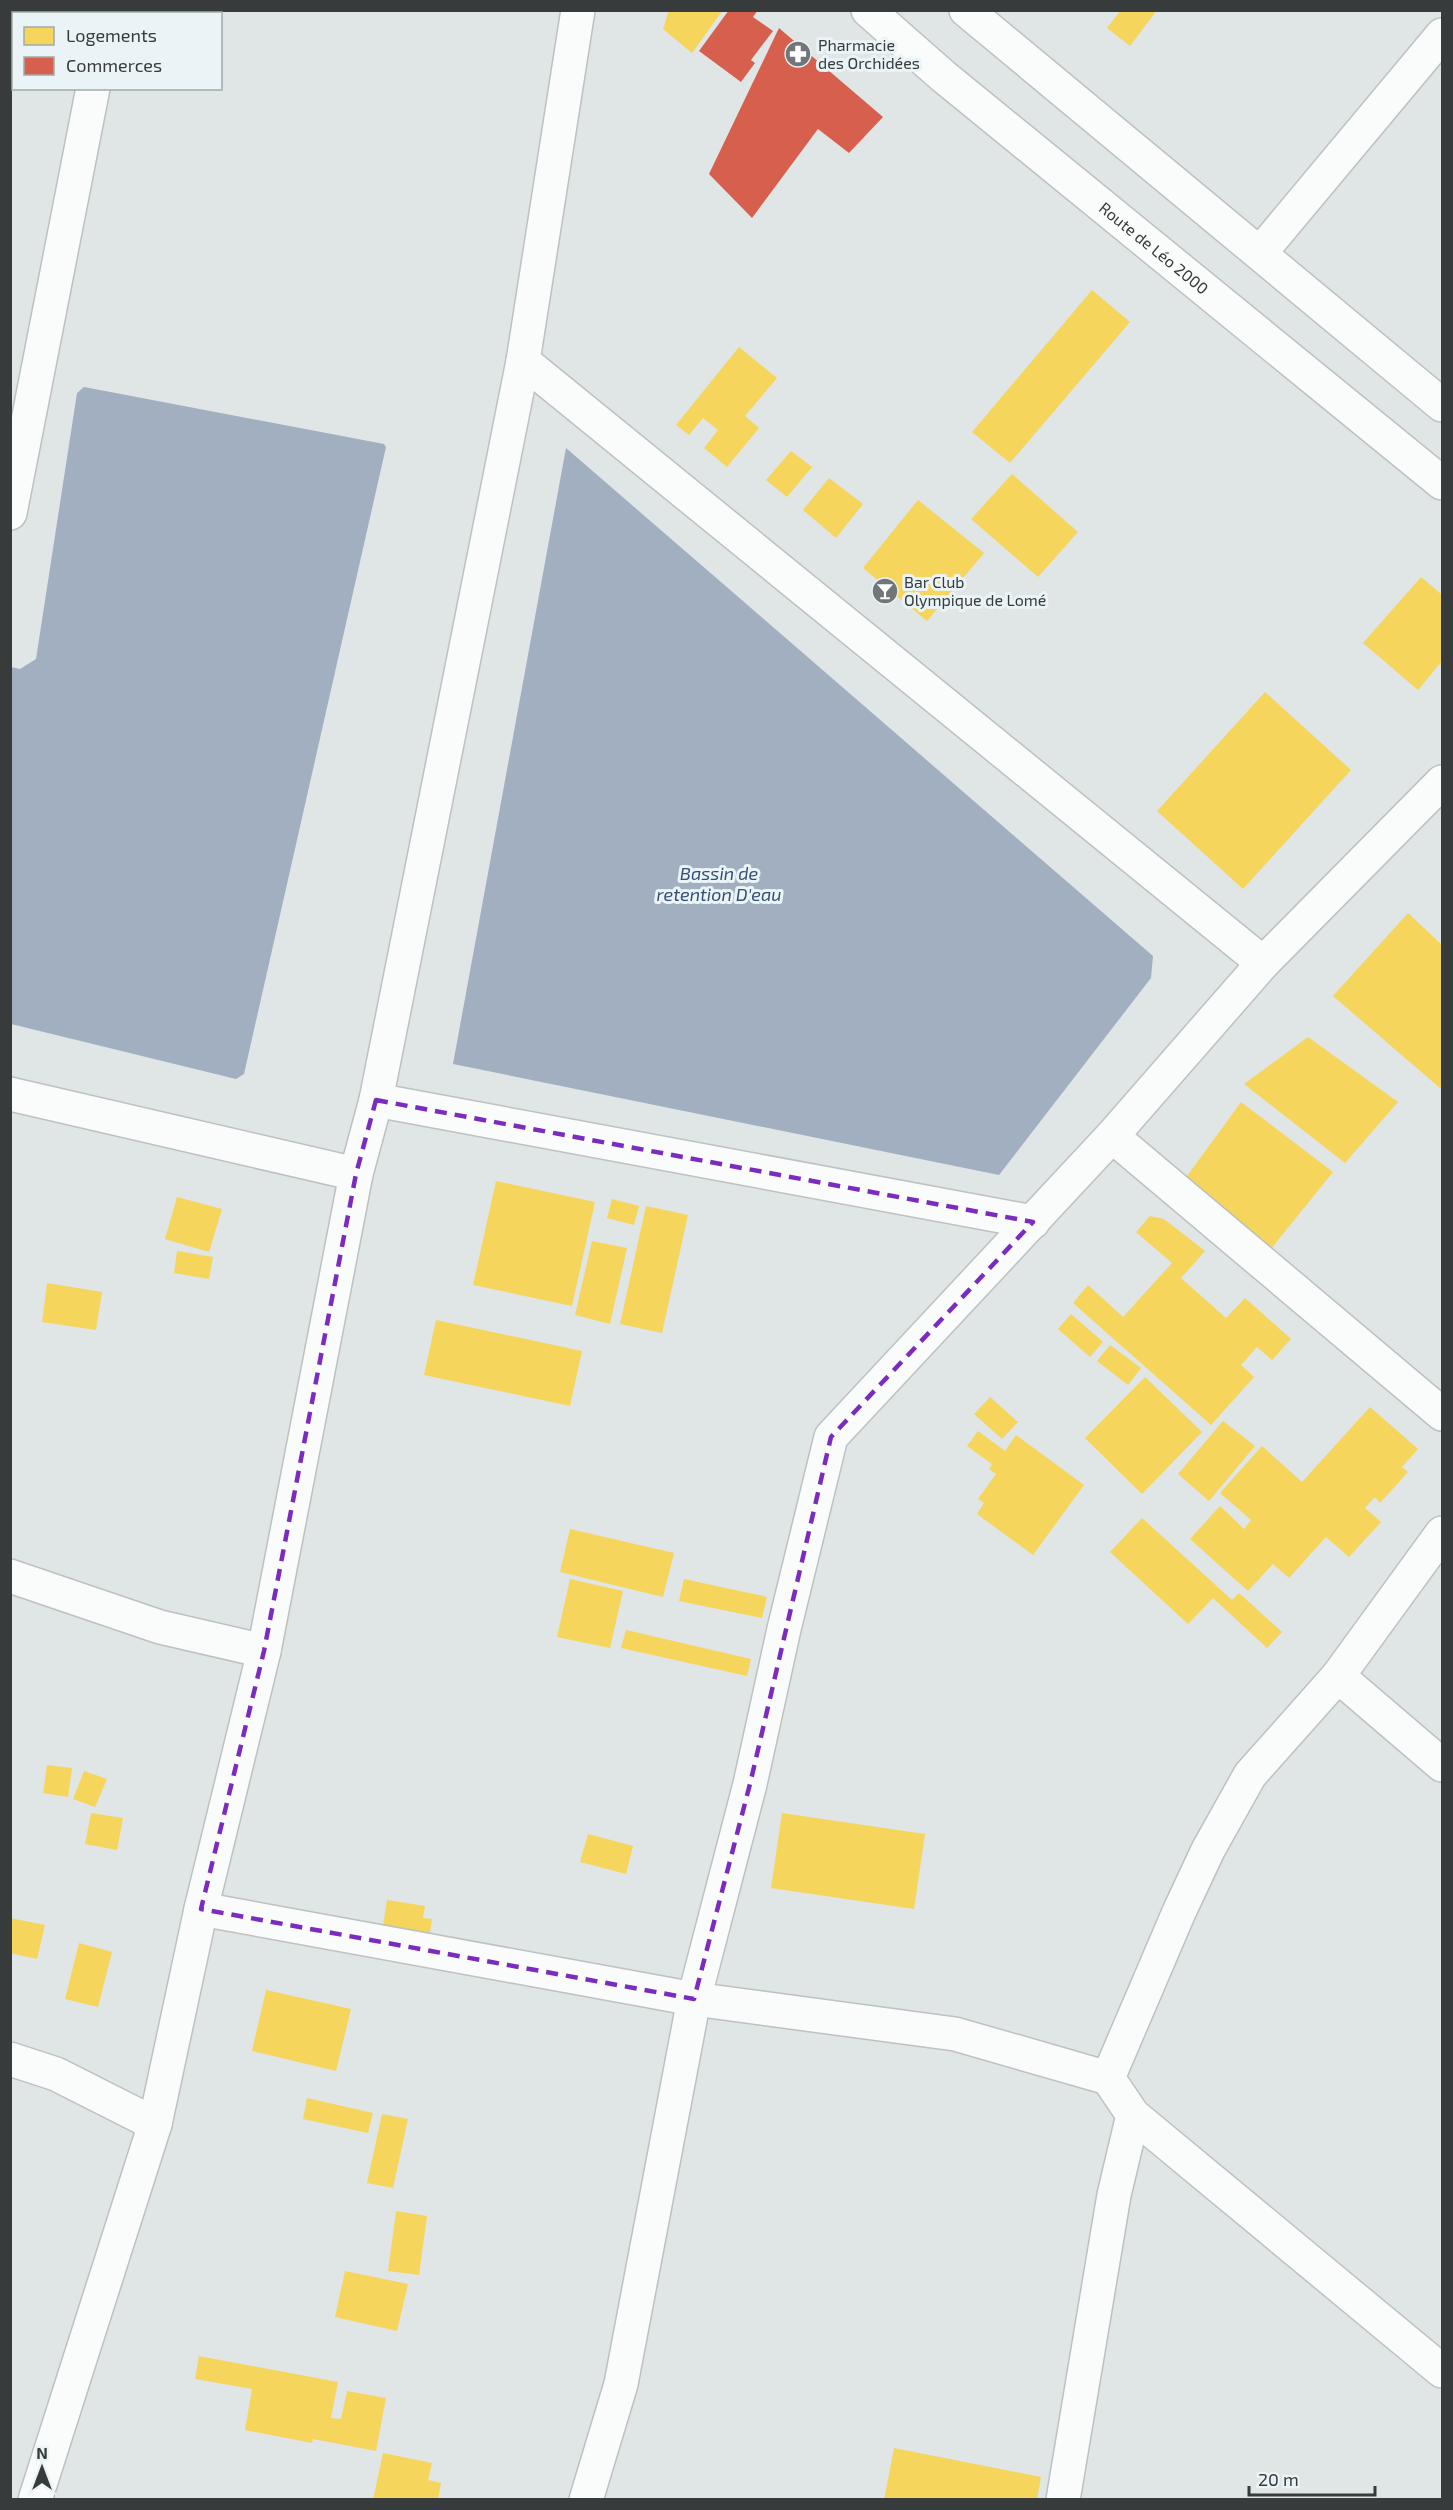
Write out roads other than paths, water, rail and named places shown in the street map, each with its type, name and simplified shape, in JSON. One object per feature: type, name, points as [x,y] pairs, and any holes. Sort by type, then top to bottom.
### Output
[{"type":"street","points":[[35,2499],[155,2124],[201,1909],[264,1651],[356,1174],[376,1100],[523,361],[578,10]]},
{"type":"street","name":"Route de Léo 2000","points":[[868,10],[943,76],[1443,483]]},
{"type":"street","points":[[966,10],[1443,405]]},
{"type":"street","points":[[1260,253],[1443,36]]},
{"type":"street","points":[[10,513],[93,90]]},
{"type":"street","points":[[523,361],[1263,963]]},
{"type":"street","points":[[586,2499],[621,2384],[694,1999],[750,1784],[784,1629],[831,1437],[1034,1222],[1263,963],[1443,782]]},
{"type":"street","points":[[10,1094],[356,1174]]},
{"type":"street","points":[[376,1100],[1034,1222]]},
{"type":"street","points":[[1112,1136],[1443,1414]]},
{"type":"street","points":[[1108,2078],[1183,1902],[1208,1850],[1250,1774],[1338,1676],[1443,1533]]},
{"type":"street","points":[[10,1576],[160,1627],[264,1651]]},
{"type":"street","points":[[1338,1676],[1443,1765]]},
{"type":"street","points":[[201,1909],[694,1999],[955,2034],[1108,2078],[1132,2115],[1443,2371]]},
{"type":"street","points":[[10,2059],[56,2073],[155,2124]]},
{"type":"street","points":[[1063,2499],[1114,2195],[1132,2115]]},
{"type":"water","points":[[84,387],[384,444],[386,447],[244,1074],[236,1079],[11,1024],[11,667],[20,669],[36,659],[77,393]]},
{"type":"water","name":"Bassin de retention D'eau","points":[[566,448],[1153,956],[1151,978],[999,1175],[453,1064]]},
{"type":"place","name":"Pharmacie des Orchidées","points":[[798,54]]},
{"type":"place","name":"Bar Club Olympique de Lomé","points":[[885,591]]}]
